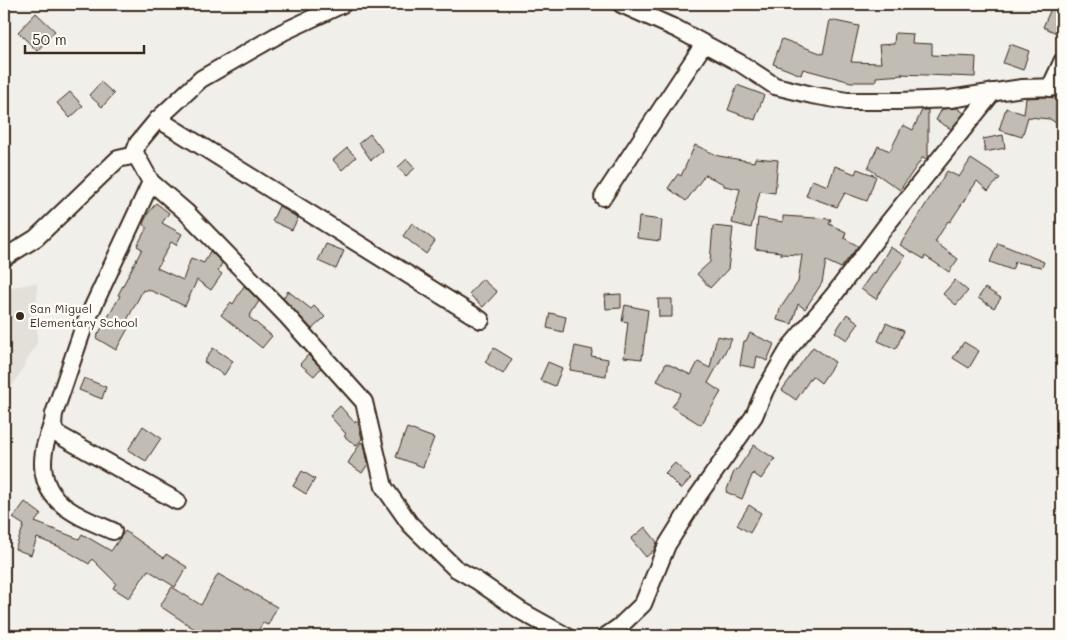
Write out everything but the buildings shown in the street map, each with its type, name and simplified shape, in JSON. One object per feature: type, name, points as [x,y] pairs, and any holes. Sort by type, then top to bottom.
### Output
[{"type":"street","points":[[343,4],[284,32],[201,79],[158,119],[138,143],[135,151],[136,155],[151,182],[186,212],[287,316],[364,402],[384,487],[410,524],[455,568],[521,611],[566,636]]},
{"type":"street","points":[[621,4],[677,29],[740,63],[775,86],[847,101],[950,99],[1022,88],[1056,87],[1062,62]]},
{"type":"street","points":[[603,197],[704,44]]},
{"type":"street","points":[[606,636],[620,627],[643,604],[667,545],[754,416],[765,390],[790,347],[833,296],[993,92]]},
{"type":"street","points":[[158,119],[482,320]]},
{"type":"street","points":[[4,258],[36,238],[118,159],[136,155]]},
{"type":"street","points":[[113,531],[62,506],[48,489],[43,475],[44,450],[54,414],[84,326],[151,182]]},
{"type":"street","points":[[52,424],[57,434],[176,501]]},
{"type":"shaded area","name":"San Miguel Elementary School","points":[[37,283],[37,343],[4,401],[4,288]]},
{"type":"place","name":"San Miguel Elementary School","points":[[20,316]]}]
